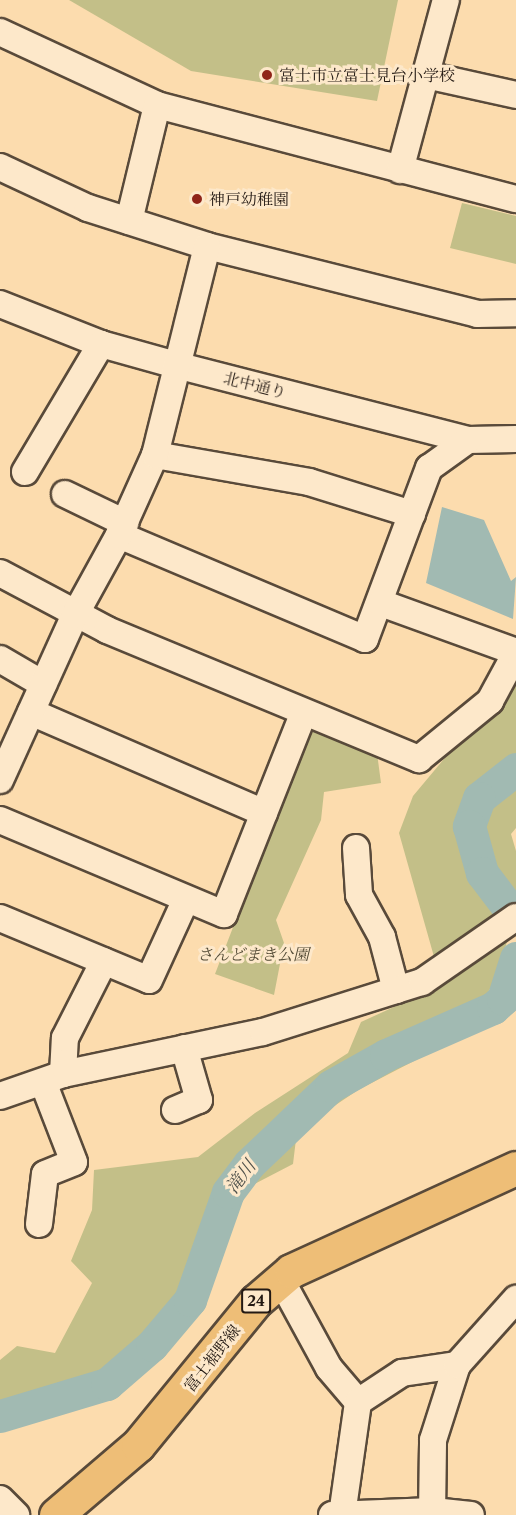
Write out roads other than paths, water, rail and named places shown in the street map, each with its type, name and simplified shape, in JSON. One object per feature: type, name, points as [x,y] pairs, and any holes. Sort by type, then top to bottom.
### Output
[{"type":"main road","name":"富士裾野線","points":[[56,1515],[138,1445],[256,1301],[281,1280],[317,1256],[516,1168]]},
{"type":"street","points":[[400,170],[446,0]]},
{"type":"street","points":[[0,32],[157,105],[516,199]]},
{"type":"street","points":[[426,75],[516,95]]},
{"type":"street","points":[[129,221],[157,105]]},
{"type":"street","points":[[0,167],[88,208],[207,246],[477,314],[516,313]]},
{"type":"street","points":[[1,774],[75,615],[122,529],[155,455],[207,246]]},
{"type":"street","name":"北中通り","points":[[0,304],[101,344],[176,365],[468,440],[516,440]]},
{"type":"street","points":[[25,472],[101,344]]},
{"type":"street","points":[[65,494],[122,529],[364,639],[381,603],[429,468],[468,440]]},
{"type":"street","points":[[155,455],[309,482],[412,514]]},
{"type":"street","points":[[0,573],[75,615],[419,759],[490,701],[516,653],[381,603]]},
{"type":"street","points":[[0,658],[43,684]]},
{"type":"street","points":[[31,712],[264,813]]},
{"type":"street","points":[[0,820],[224,914],[304,712]]},
{"type":"street","points":[[356,848],[359,894],[382,937],[396,990]]},
{"type":"street","points":[[0,918],[149,980],[186,898]]},
{"type":"street","points":[[0,1096],[53,1078],[263,1032],[422,982],[510,922]]},
{"type":"street","points":[[39,1224],[45,1174],[74,1162],[53,1078],[66,1038],[104,961]]},
{"type":"street","points":[[175,1110],[199,1100],[184,1048]]},
{"type":"street","points":[[281,1280],[329,1368],[358,1402],[342,1515]]},
{"type":"street","points":[[433,1513],[430,1474],[433,1440],[456,1365],[516,1299]]},
{"type":"street","points":[[358,1402],[402,1373],[456,1365]]},
{"type":"street","points":[[0,1499],[16,1515]]},
{"type":"street","points":[[332,1515],[433,1513],[471,1515]]},
{"type":"water","points":[[442,507],[484,520],[511,581],[516,577],[513,619],[426,583]]},
{"type":"waterway","name":"滝川","points":[[516,769],[479,798],[469,826],[482,873],[516,918]]},
{"type":"waterway","name":"滝川","points":[[0,1416],[107,1384],[152,1345],[190,1300],[228,1192],[249,1164],[331,1086],[386,1055],[493,1008],[503,999],[516,958]]},
{"type":"place","name":"富士市立富士見台小学校","points":[[267,75]]},
{"type":"place","name":"神戸幼稚園","points":[[197,199]]},
{"type":"park label","name":"さんどまき公園","points":[[253,954]]}]
